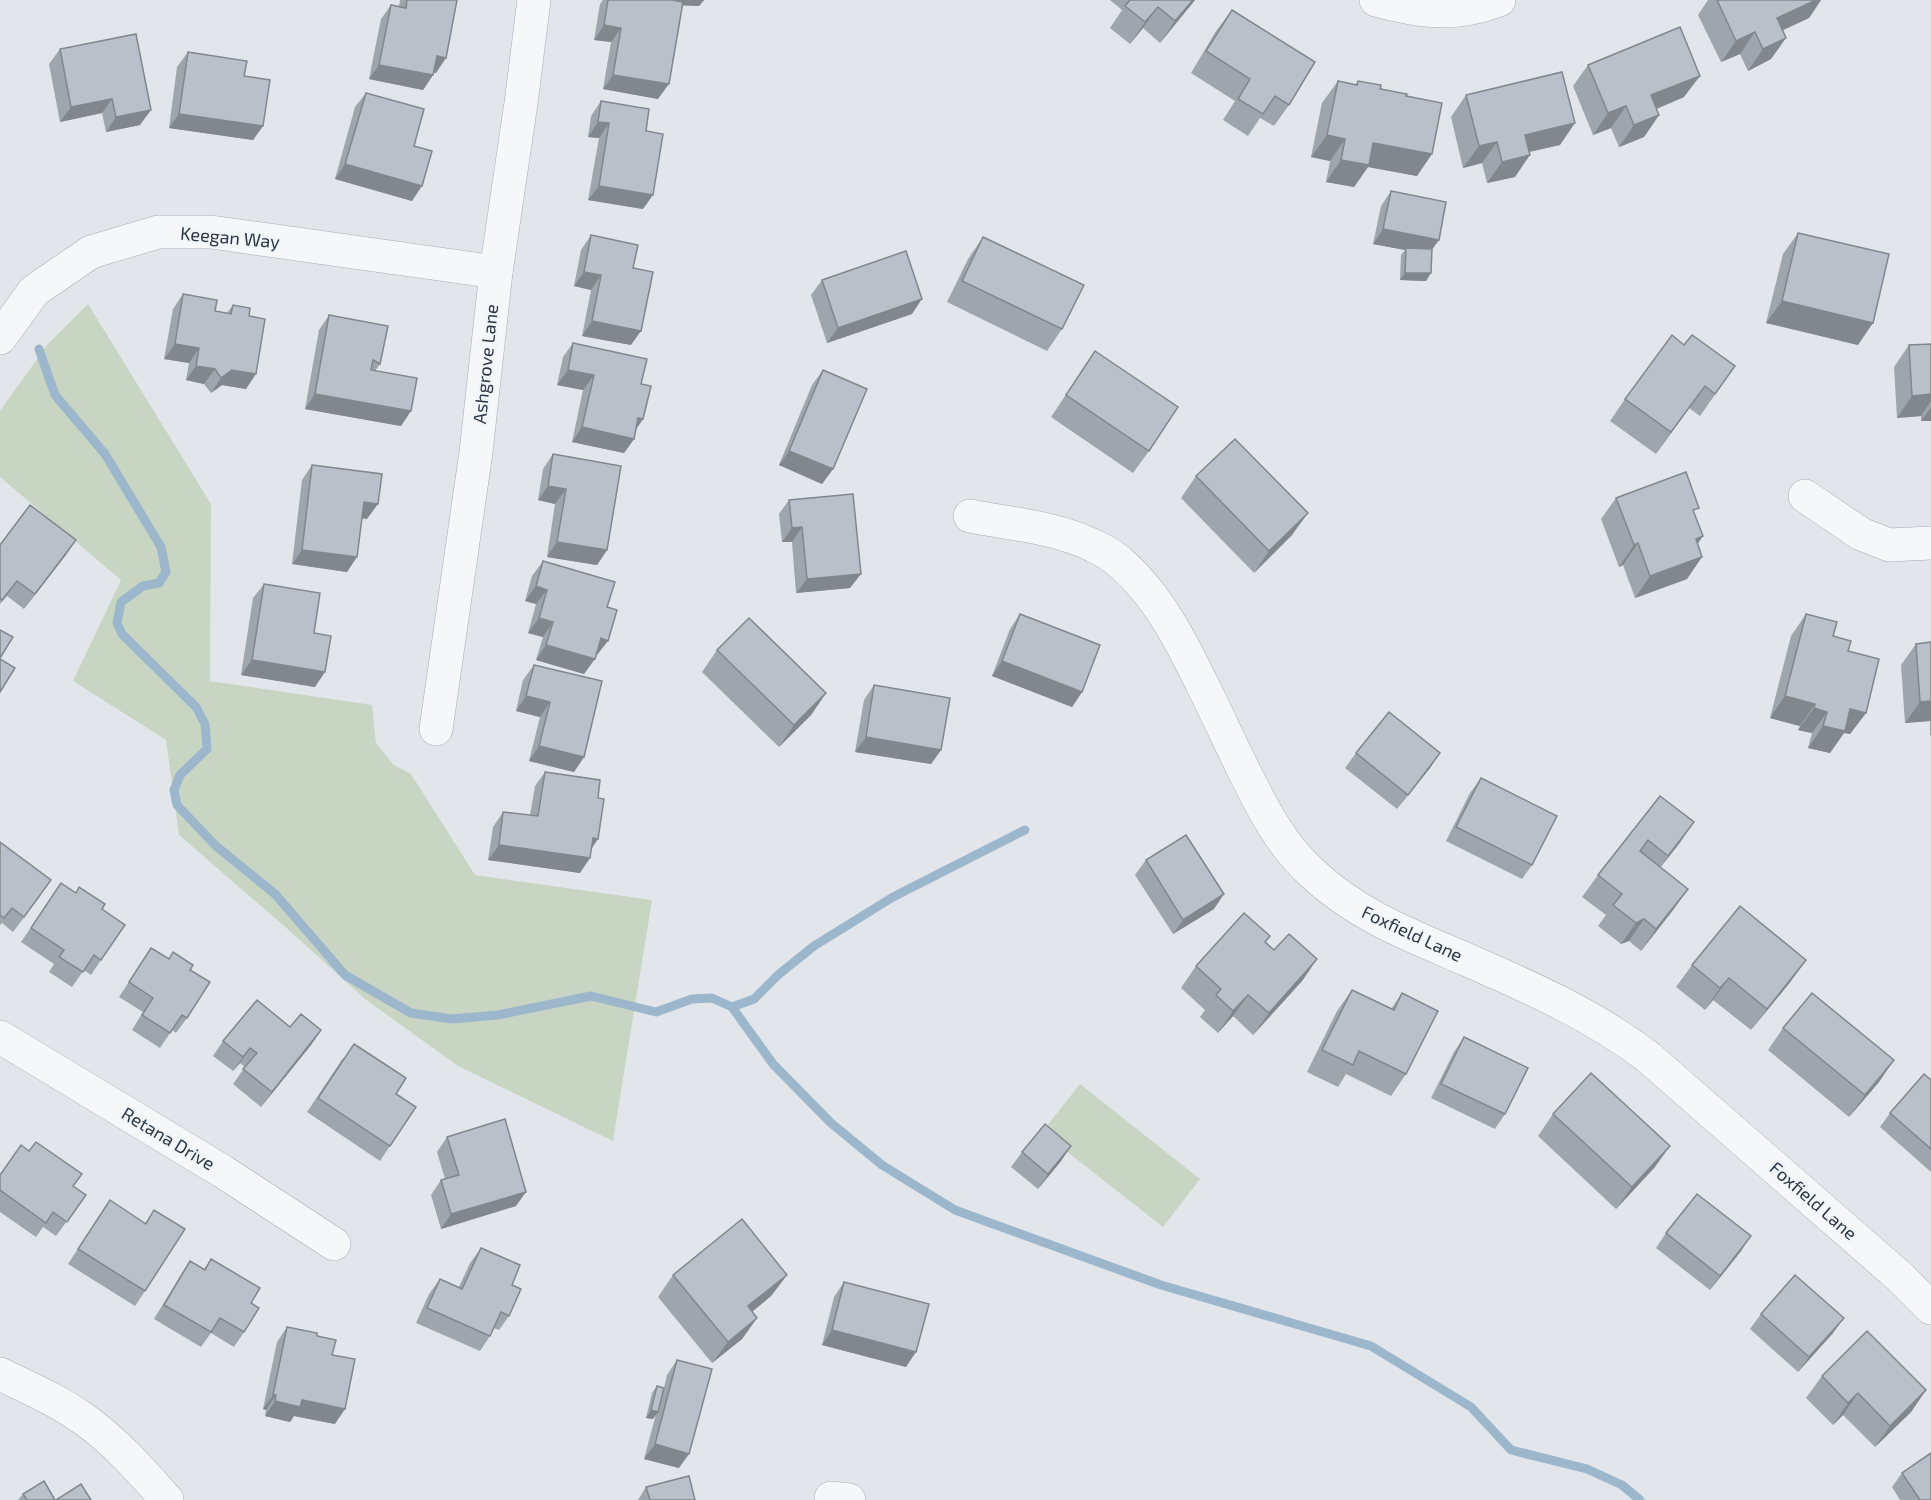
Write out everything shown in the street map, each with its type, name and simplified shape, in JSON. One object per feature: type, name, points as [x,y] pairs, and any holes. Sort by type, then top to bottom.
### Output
[{"type":"street","name":"Ashgrove Lane","points":[[436,729],[476,452],[496,272],[534,0]]},
{"type":"street","points":[[1376,0],[1436,12],[1467,9],[1499,0]]},
{"type":"street","name":"Keegan Way","points":[[0,338],[34,291],[92,252],[158,232],[211,232],[496,272]]},
{"type":"street","points":[[1805,496],[1861,534],[1889,545],[1931,543]]},
{"type":"street","name":"Foxfield Lane","points":[[970,516],[1054,531],[1094,546],[1117,560],[1137,579],[1178,634],[1257,797],[1283,842],[1312,873],[1357,909],[1392,928],[1553,999],[1624,1038],[1891,1269],[1931,1308]]},
{"type":"street","name":"Retana Drive","points":[[0,1037],[222,1171],[334,1244]]},
{"type":"street","points":[[0,1374],[47,1397],[84,1419],[149,1479],[167,1500]]},
{"type":"green space","points":[[88,304],[211,504],[210,681],[372,705],[376,743],[394,765],[411,774],[475,875],[652,900],[613,1141],[458,1066],[365,999],[179,835],[166,740],[73,681],[121,580],[0,477],[0,411],[47,345]]},
{"type":"green space","points":[[1080,1084],[1200,1179],[1163,1227],[1042,1132]]},
{"type":"building","points":[[407,0],[457,0],[446,58],[437,56],[433,75],[379,65],[391,5],[406,8]]},
{"type":"building","points":[[608,0],[683,2],[669,84],[613,75],[621,28],[604,25]]},
{"type":"building","points":[[1130,0],[1193,0],[1175,21],[1158,7],[1145,22],[1125,6]]},
{"type":"building","points":[[1717,0],[1816,0],[1777,18],[1786,38],[1763,49],[1755,32],[1736,41]]},
{"type":"building","points":[[1232,10],[1315,62],[1289,105],[1275,96],[1263,114],[1238,99],[1250,79],[1206,51]]},
{"type":"building","points":[[1680,27],[1700,76],[1651,95],[1659,115],[1634,125],[1626,106],[1608,113],[1588,65]]},
{"type":"building","points":[[136,34],[151,110],[116,117],[112,99],[71,107],[60,49]]},
{"type":"building","points":[[188,52],[247,61],[244,76],[270,80],[263,126],[179,114]]},
{"type":"building","points":[[1562,72],[1575,123],[1525,135],[1530,155],[1502,162],[1497,142],[1479,146],[1466,95]]},
{"type":"building","points":[[1338,81],[1357,85],[1358,81],[1381,85],[1380,89],[1442,103],[1432,154],[1373,143],[1369,165],[1341,160],[1345,139],[1327,135]]},
{"type":"building","points":[[366,93],[424,109],[414,146],[432,151],[422,186],[345,164]]},
{"type":"building","points":[[601,101],[649,109],[646,131],[663,134],[653,195],[599,186],[609,123],[598,122]]},
{"type":"building","points":[[1391,191],[1446,202],[1439,240],[1383,229]]},
{"type":"building","points":[[1798,233],[1889,254],[1873,323],[1782,301]]},
{"type":"building","points":[[591,235],[638,245],[633,268],[653,272],[641,331],[592,321],[601,275],[584,272]]},
{"type":"building","points":[[983,237],[1084,285],[1062,329],[962,281]]},
{"type":"building","points":[[1406,248],[1432,249],[1431,273],[1405,273]]},
{"type":"building","points":[[906,251],[922,299],[838,328],[822,280]]},
{"type":"building","points":[[183,294],[217,300],[215,311],[231,314],[233,305],[250,308],[249,316],[265,319],[256,374],[232,370],[221,378],[215,369],[196,366],[199,348],[175,344]]},
{"type":"building","points":[[329,315],[388,326],[380,364],[373,360],[371,370],[417,378],[411,411],[315,394]]},
{"type":"building","points":[[1672,335],[1684,345],[1692,335],[1735,366],[1715,394],[1705,386],[1671,432],[1625,399]]},
{"type":"building","points":[[573,343],[647,359],[641,384],[651,386],[643,419],[638,418],[634,439],[582,427],[594,375],[568,370]]},
{"type":"building","points":[[1931,344],[1931,394],[1912,396],[1909,345]]},
{"type":"building","points":[[1095,351],[1178,407],[1149,451],[1066,395]]},
{"type":"building","points":[[823,370],[867,389],[833,469],[789,451]]},
{"type":"building","points":[[1235,439],[1308,513],[1269,551],[1196,476]]},
{"type":"building","points":[[553,454],[621,466],[607,550],[557,542],[566,489],[548,486]]},
{"type":"building","points":[[312,465],[382,474],[378,504],[364,502],[357,557],[302,550]]},
{"type":"building","points":[[1686,472],[1699,508],[1693,510],[1703,536],[1696,539],[1702,557],[1650,576],[1638,543],[1634,545],[1616,498]]},
{"type":"building","points":[[853,494],[861,574],[807,579],[802,527],[792,528],[789,500]]},
{"type":"building","points":[[30,505],[76,540],[35,594],[17,581],[2,600],[0,598],[0,545]]},
{"type":"building","points":[[543,561],[615,582],[607,607],[617,610],[608,641],[601,638],[595,659],[546,645],[553,622],[539,618],[547,590],[536,586]]},
{"type":"building","points":[[264,584],[320,593],[314,633],[331,636],[325,672],[252,660]]},
{"type":"building","points":[[1020,614],[1100,645],[1082,692],[1002,661]]},
{"type":"building","points":[[1806,614],[1837,622],[1833,636],[1851,641],[1848,651],[1879,659],[1866,713],[1850,709],[1845,731],[1823,726],[1827,712],[1814,708],[1815,704],[1785,696]]},
{"type":"building","points":[[749,618],[826,693],[794,725],[717,650]]},
{"type":"building","points":[[0,630],[13,637],[0,658]]},
{"type":"building","points":[[1931,642],[1931,701],[1920,702],[1916,644]]},
{"type":"building","points":[[0,659],[15,668],[0,692]]},
{"type":"building","points":[[534,665],[602,681],[584,757],[539,746],[550,702],[526,696]]},
{"type":"building","points":[[874,685],[950,698],[941,750],[866,737]]},
{"type":"building","points":[[1389,712],[1440,753],[1408,795],[1356,753]]},
{"type":"building","points":[[545,772],[600,780],[598,798],[604,799],[598,839],[593,838],[590,858],[499,845],[503,812],[538,816]]},
{"type":"building","points":[[1481,778],[1557,816],[1532,865],[1456,827]]},
{"type":"building","points":[[1660,796],[1694,822],[1668,856],[1648,840],[1640,851],[1688,889],[1656,929],[1644,919],[1636,923],[1613,905],[1622,894],[1598,875]]},
{"type":"building","points":[[1186,835],[1224,894],[1183,920],[1146,860]]},
{"type":"building","points":[[0,842],[51,880],[24,917],[12,908],[4,918],[0,915]]},
{"type":"building","points":[[61,883],[76,893],[79,887],[105,904],[102,909],[125,925],[101,960],[94,955],[83,972],[59,957],[64,950],[31,928]]},
{"type":"building","points":[[1740,906],[1806,960],[1767,1009],[1729,978],[1720,988],[1692,965]]},
{"type":"building","points":[[1244,913],[1270,936],[1265,942],[1274,950],[1289,934],[1317,959],[1269,1013],[1248,995],[1233,1011],[1216,995],[1221,989],[1196,966]]},
{"type":"building","points":[[151,948],[169,959],[173,952],[193,965],[190,970],[210,982],[187,1018],[182,1015],[170,1033],[142,1015],[153,998],[129,982]]},
{"type":"building","points":[[1352,990],[1394,1010],[1402,993],[1438,1011],[1406,1074],[1359,1051],[1353,1065],[1322,1050]]},
{"type":"building","points":[[1812,993],[1894,1060],[1865,1095],[1783,1028]]},
{"type":"building","points":[[257,1000],[290,1027],[301,1014],[321,1030],[272,1092],[243,1069],[257,1053],[250,1048],[243,1057],[223,1041]]},
{"type":"building","points":[[1464,1037],[1528,1068],[1505,1114],[1441,1084]]},
{"type":"building","points":[[354,1044],[406,1078],[396,1094],[416,1107],[390,1146],[318,1098]]},
{"type":"building","points":[[1591,1073],[1670,1146],[1632,1187],[1553,1114]]},
{"type":"building","points":[[1924,1074],[1931,1080],[1931,1149],[1890,1113]]},
{"type":"building","points":[[505,1119],[526,1192],[451,1214],[441,1180],[459,1175],[447,1137]]},
{"type":"building","points":[[1045,1124],[1071,1146],[1048,1174],[1022,1152]]},
{"type":"building","points":[[36,1142],[82,1174],[73,1186],[86,1195],[67,1222],[53,1212],[46,1223],[0,1190],[0,1175],[21,1145],[29,1151]]},
{"type":"building","points":[[1697,1194],[1751,1236],[1720,1276],[1666,1233]]},
{"type":"building","points":[[110,1200],[146,1224],[154,1210],[185,1229],[145,1291],[78,1249]]},
{"type":"building","points":[[742,1219],[787,1275],[748,1306],[757,1318],[728,1342],[673,1275]]},
{"type":"building","points":[[481,1248],[520,1265],[512,1285],[521,1289],[509,1316],[501,1312],[490,1336],[427,1308],[440,1279],[462,1289]]},
{"type":"building","points":[[211,1259],[260,1288],[251,1303],[259,1308],[244,1332],[220,1318],[211,1332],[164,1305],[190,1261],[205,1270]]},
{"type":"building","points":[[1795,1275],[1844,1318],[1809,1357],[1761,1314]]},
{"type":"building","points":[[844,1282],[929,1304],[916,1352],[832,1330]]},
{"type":"building","points":[[287,1327],[317,1333],[317,1336],[336,1340],[332,1355],[355,1359],[345,1409],[302,1400],[300,1407],[275,1401],[276,1395],[273,1395]]},
{"type":"building","points":[[1867,1331],[1926,1390],[1890,1426],[1858,1393],[1848,1403],[1822,1376]]},
{"type":"building","points":[[677,1360],[712,1369],[689,1454],[655,1444]]},
{"type":"building","points":[[657,1386],[664,1388],[658,1412],[651,1410]]},
{"type":"building","points":[[1931,1453],[1931,1500],[1920,1500],[1902,1473]]},
{"type":"building","points":[[689,1476],[695,1500],[650,1500],[646,1487]]},
{"type":"building","points":[[44,1481],[55,1500],[27,1500],[23,1494]]},
{"type":"building","points":[[81,1484],[91,1500],[56,1500]]},
{"type":"waterway","points":[[39,349],[55,395],[105,454],[161,547],[166,572],[159,583],[143,586],[121,602],[117,623],[122,634],[196,707],[205,724],[207,749],[180,775],[174,790],[177,805],[216,846],[275,894],[345,975],[411,1013],[452,1019],[498,1015],[591,996],[656,1012],[692,999],[712,998],[732,1007],[773,1064],[831,1123],[882,1165],[955,1210],[1161,1285],[1371,1346],[1471,1407],[1511,1450],[1587,1469],[1622,1485],[1640,1500]]},
{"type":"waterway","points":[[732,1007],[754,999],[778,975],[814,946],[893,897],[1025,830]]}]
